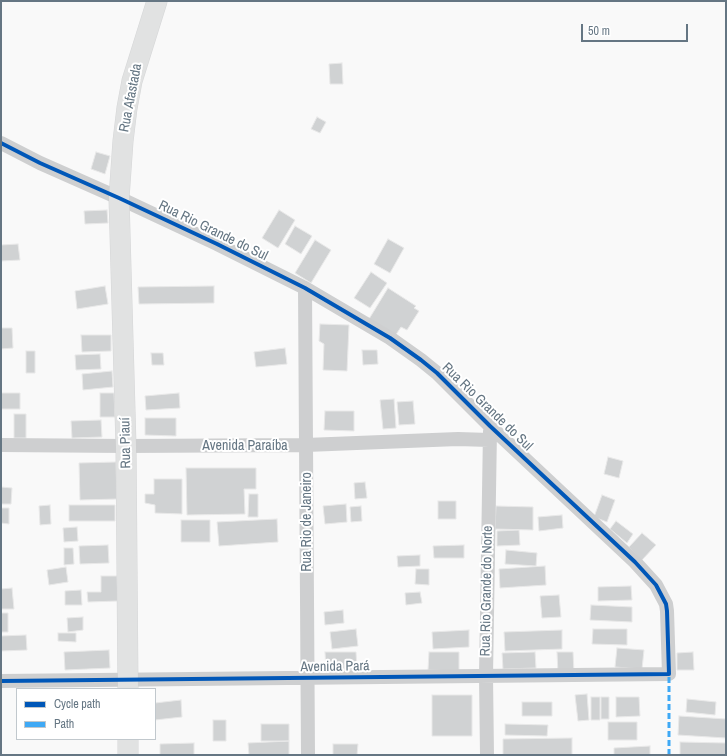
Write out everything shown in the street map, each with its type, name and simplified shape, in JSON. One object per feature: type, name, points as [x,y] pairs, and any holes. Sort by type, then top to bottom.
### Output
[{"type":"street","name":"Rua Afastada","points":[[119,198],[122,141],[127,108],[136,67],[157,1]]},
{"type":"street","name":"Rua Rio Grande do Sul","points":[[1,143],[40,163],[217,244],[305,288],[411,352],[437,373],[490,433],[635,562],[656,585],[666,604],[669,674]]},
{"type":"street","name":"Rua Piauí","points":[[119,198],[126,446],[128,685]]},
{"type":"street","name":"Rua Rio de Janeiro","points":[[305,288],[308,755]]},
{"type":"street","name":"Avenida Paraíba","points":[[1,445],[306,445],[458,439],[490,433]]},
{"type":"street","name":"Rua Rio Grande do Norte","points":[[487,755],[486,676],[490,433]]},
{"type":"street","name":"Avenida Pará","points":[[1,681],[128,685],[307,678],[669,674]]},
{"type":"street","points":[[128,740],[128,755]]},
{"type":"building","points":[[342,63],[343,84],[330,84],[329,64]]},
{"type":"building","points":[[317,117],[326,122],[320,133],[311,129]]},
{"type":"building","points":[[96,152],[110,156],[105,174],[91,169]]},
{"type":"building","points":[[107,210],[108,223],[85,224],[84,211]]},
{"type":"building","points":[[279,210],[295,220],[278,248],[262,238]]},
{"type":"building","points":[[295,226],[312,236],[301,254],[285,244]]},
{"type":"building","points":[[388,239],[404,248],[390,273],[374,264]]},
{"type":"building","points":[[315,240],[331,250],[311,283],[295,273]]},
{"type":"building","points":[[18,244],[20,260],[1,261],[1,245]]},
{"type":"building","points":[[371,272],[387,283],[370,308],[354,298]]},
{"type":"building","points":[[105,286],[108,304],[77,309],[75,291]]},
{"type":"building","points":[[214,286],[214,303],[139,304],[138,287]]},
{"type":"building","points":[[388,288],[416,306],[414,308],[419,311],[407,330],[401,327],[395,336],[369,319]]},
{"type":"building","points":[[320,324],[349,325],[347,371],[323,370],[324,344],[319,341]]},
{"type":"building","points":[[1,328],[12,328],[13,348],[1,349]]},
{"type":"building","points":[[81,335],[111,335],[111,351],[82,352]]},
{"type":"building","points":[[285,348],[287,364],[256,367],[254,352]]},
{"type":"building","points":[[362,350],[377,350],[378,364],[363,365]]},
{"type":"building","points":[[26,351],[35,351],[35,373],[26,373]]},
{"type":"building","points":[[151,353],[163,353],[164,365],[152,365]]},
{"type":"building","points":[[100,354],[101,369],[76,370],[75,355]]},
{"type":"building","points":[[112,371],[113,387],[83,390],[82,374]]},
{"type":"building","points":[[1,393],[20,393],[20,409],[1,409]]},
{"type":"building","points":[[100,393],[114,393],[115,417],[100,417]]},
{"type":"building","points":[[179,393],[180,408],[146,410],[145,396]]},
{"type":"building","points":[[394,399],[396,428],[383,429],[380,400]]},
{"type":"building","points":[[413,401],[415,424],[399,425],[397,402]]},
{"type":"building","points":[[325,411],[354,411],[354,431],[324,430]]},
{"type":"building","points":[[14,414],[26,414],[26,438],[14,438]]},
{"type":"building","points":[[145,418],[176,418],[176,436],[145,435]]},
{"type":"building","points":[[101,420],[102,437],[72,438],[71,421]]},
{"type":"building","points":[[608,457],[623,461],[619,478],[604,474]]},
{"type":"building","points":[[116,462],[117,499],[80,500],[79,463]]},
{"type":"building","points":[[186,468],[256,468],[256,489],[244,489],[245,514],[187,515]]},
{"type":"building","points":[[154,479],[182,479],[182,514],[155,513],[155,505],[145,503],[145,494],[154,494]]},
{"type":"building","points":[[365,482],[367,498],[355,499],[354,483]]},
{"type":"building","points":[[1,487],[12,488],[11,504],[1,504]]},
{"type":"building","points":[[249,494],[258,494],[258,517],[248,517]]},
{"type":"building","points":[[602,495],[615,500],[607,522],[594,517]]},
{"type":"building","points":[[438,501],[456,501],[456,519],[438,519]]},
{"type":"building","points":[[346,504],[347,522],[325,524],[323,506]]},
{"type":"building","points":[[50,505],[51,524],[40,525],[39,506]]},
{"type":"building","points":[[69,505],[115,505],[115,521],[69,521]]},
{"type":"building","points":[[361,506],[362,521],[351,522],[350,507]]},
{"type":"building","points":[[496,506],[533,507],[533,530],[495,529]]},
{"type":"building","points":[[1,508],[9,508],[9,524],[1,523]]},
{"type":"building","points":[[562,515],[563,528],[539,531],[538,517]]},
{"type":"building","points":[[277,519],[278,542],[219,546],[217,522]]},
{"type":"building","points":[[181,520],[210,520],[210,542],[181,542]]},
{"type":"building","points":[[616,521],[633,534],[627,543],[610,529]]},
{"type":"building","points":[[77,527],[78,541],[64,542],[63,528]]},
{"type":"building","points":[[519,530],[520,545],[497,546],[497,531]]},
{"type":"building","points":[[642,533],[656,545],[642,560],[629,547]]},
{"type":"building","points":[[108,545],[109,563],[80,564],[79,546]]},
{"type":"building","points":[[464,545],[464,558],[434,558],[433,546]]},
{"type":"building","points":[[64,548],[73,548],[74,564],[64,565]]},
{"type":"building","points":[[506,550],[537,553],[536,566],[505,564]]},
{"type":"building","points":[[420,555],[420,566],[398,567],[397,556]]},
{"type":"building","points":[[545,566],[546,585],[500,588],[499,569]]},
{"type":"building","points":[[66,567],[68,582],[49,585],[47,570]]},
{"type":"building","points":[[416,569],[429,569],[429,585],[415,584]]},
{"type":"building","points":[[101,576],[117,576],[118,601],[88,602],[87,592],[101,592]]},
{"type":"building","points":[[631,586],[632,600],[598,601],[598,587]]},
{"type":"building","points":[[12,588],[14,609],[1,609],[1,589]]},
{"type":"building","points":[[81,590],[82,605],[65,605],[65,591]]},
{"type":"building","points":[[420,592],[422,603],[406,605],[405,593]]},
{"type":"building","points":[[559,595],[561,617],[542,618],[540,596]]},
{"type":"building","points":[[591,605],[632,607],[632,622],[590,620]]},
{"type":"building","points":[[343,610],[344,623],[325,625],[324,612]]},
{"type":"building","points":[[1,613],[8,613],[8,632],[1,632]]},
{"type":"building","points":[[83,617],[83,630],[68,632],[67,618]]},
{"type":"building","points":[[356,629],[358,646],[332,649],[330,632]]},
{"type":"building","points":[[593,629],[627,629],[627,645],[592,644]]},
{"type":"building","points":[[469,630],[469,647],[433,649],[432,632]]},
{"type":"building","points":[[562,630],[562,649],[505,651],[504,632]]},
{"type":"building","points":[[58,633],[76,633],[76,642],[58,641]]},
{"type":"building","points":[[26,635],[27,650],[1,651],[1,636]]},
{"type":"building","points":[[617,648],[644,650],[642,669],[615,667]]},
{"type":"building","points":[[109,650],[110,668],[65,670],[64,652]]},
{"type":"building","points":[[325,652],[356,652],[357,670],[326,670]]},
{"type":"building","points":[[429,652],[459,652],[459,671],[428,670]]},
{"type":"building","points":[[535,652],[536,668],[503,669],[502,653]]},
{"type":"building","points":[[557,652],[573,652],[574,673],[558,674]]},
{"type":"building","points":[[693,652],[694,670],[677,670],[677,653]]},
{"type":"building","points":[[587,694],[589,720],[578,721],[575,695]]},
{"type":"building","points":[[432,695],[472,695],[472,736],[432,736]]},
{"type":"building","points":[[591,697],[600,697],[600,720],[591,720]]},
{"type":"building","points":[[601,697],[609,697],[609,719],[601,719]]},
{"type":"building","points":[[616,697],[639,697],[640,716],[616,717]]},
{"type":"building","points":[[687,699],[716,702],[715,715],[686,712]]},
{"type":"building","points":[[181,700],[182,717],[156,720],[156,703]]},
{"type":"building","points":[[522,702],[552,702],[552,716],[522,716]]},
{"type":"building","points":[[679,716],[726,719],[726,738],[678,735]]},
{"type":"building","points":[[213,720],[226,720],[226,741],[213,741]]},
{"type":"building","points":[[608,722],[637,722],[637,740],[608,740]]},
{"type":"building","points":[[261,724],[289,724],[289,741],[261,741]]},
{"type":"building","points":[[505,724],[548,725],[547,736],[505,735]]},
{"type":"building","points":[[572,738],[572,755],[503,755],[503,739]]},
{"type":"building","points":[[289,741],[289,755],[249,755],[248,743]]},
{"type":"building","points":[[680,742],[726,743],[726,755],[680,755]]},
{"type":"building","points":[[194,743],[194,755],[160,755],[160,744]]},
{"type":"building","points":[[333,744],[358,744],[357,755],[333,755]]},
{"type":"building","points":[[650,746],[650,755],[614,755],[614,748]]},
{"type":"marked path","points":[[669,674],[669,755]]},
{"type":"cycle path","points":[[1,143],[40,163],[217,244],[305,288],[390,338],[421,360],[437,373],[490,426],[635,562],[656,585],[666,604],[669,674],[1,681]]}]
